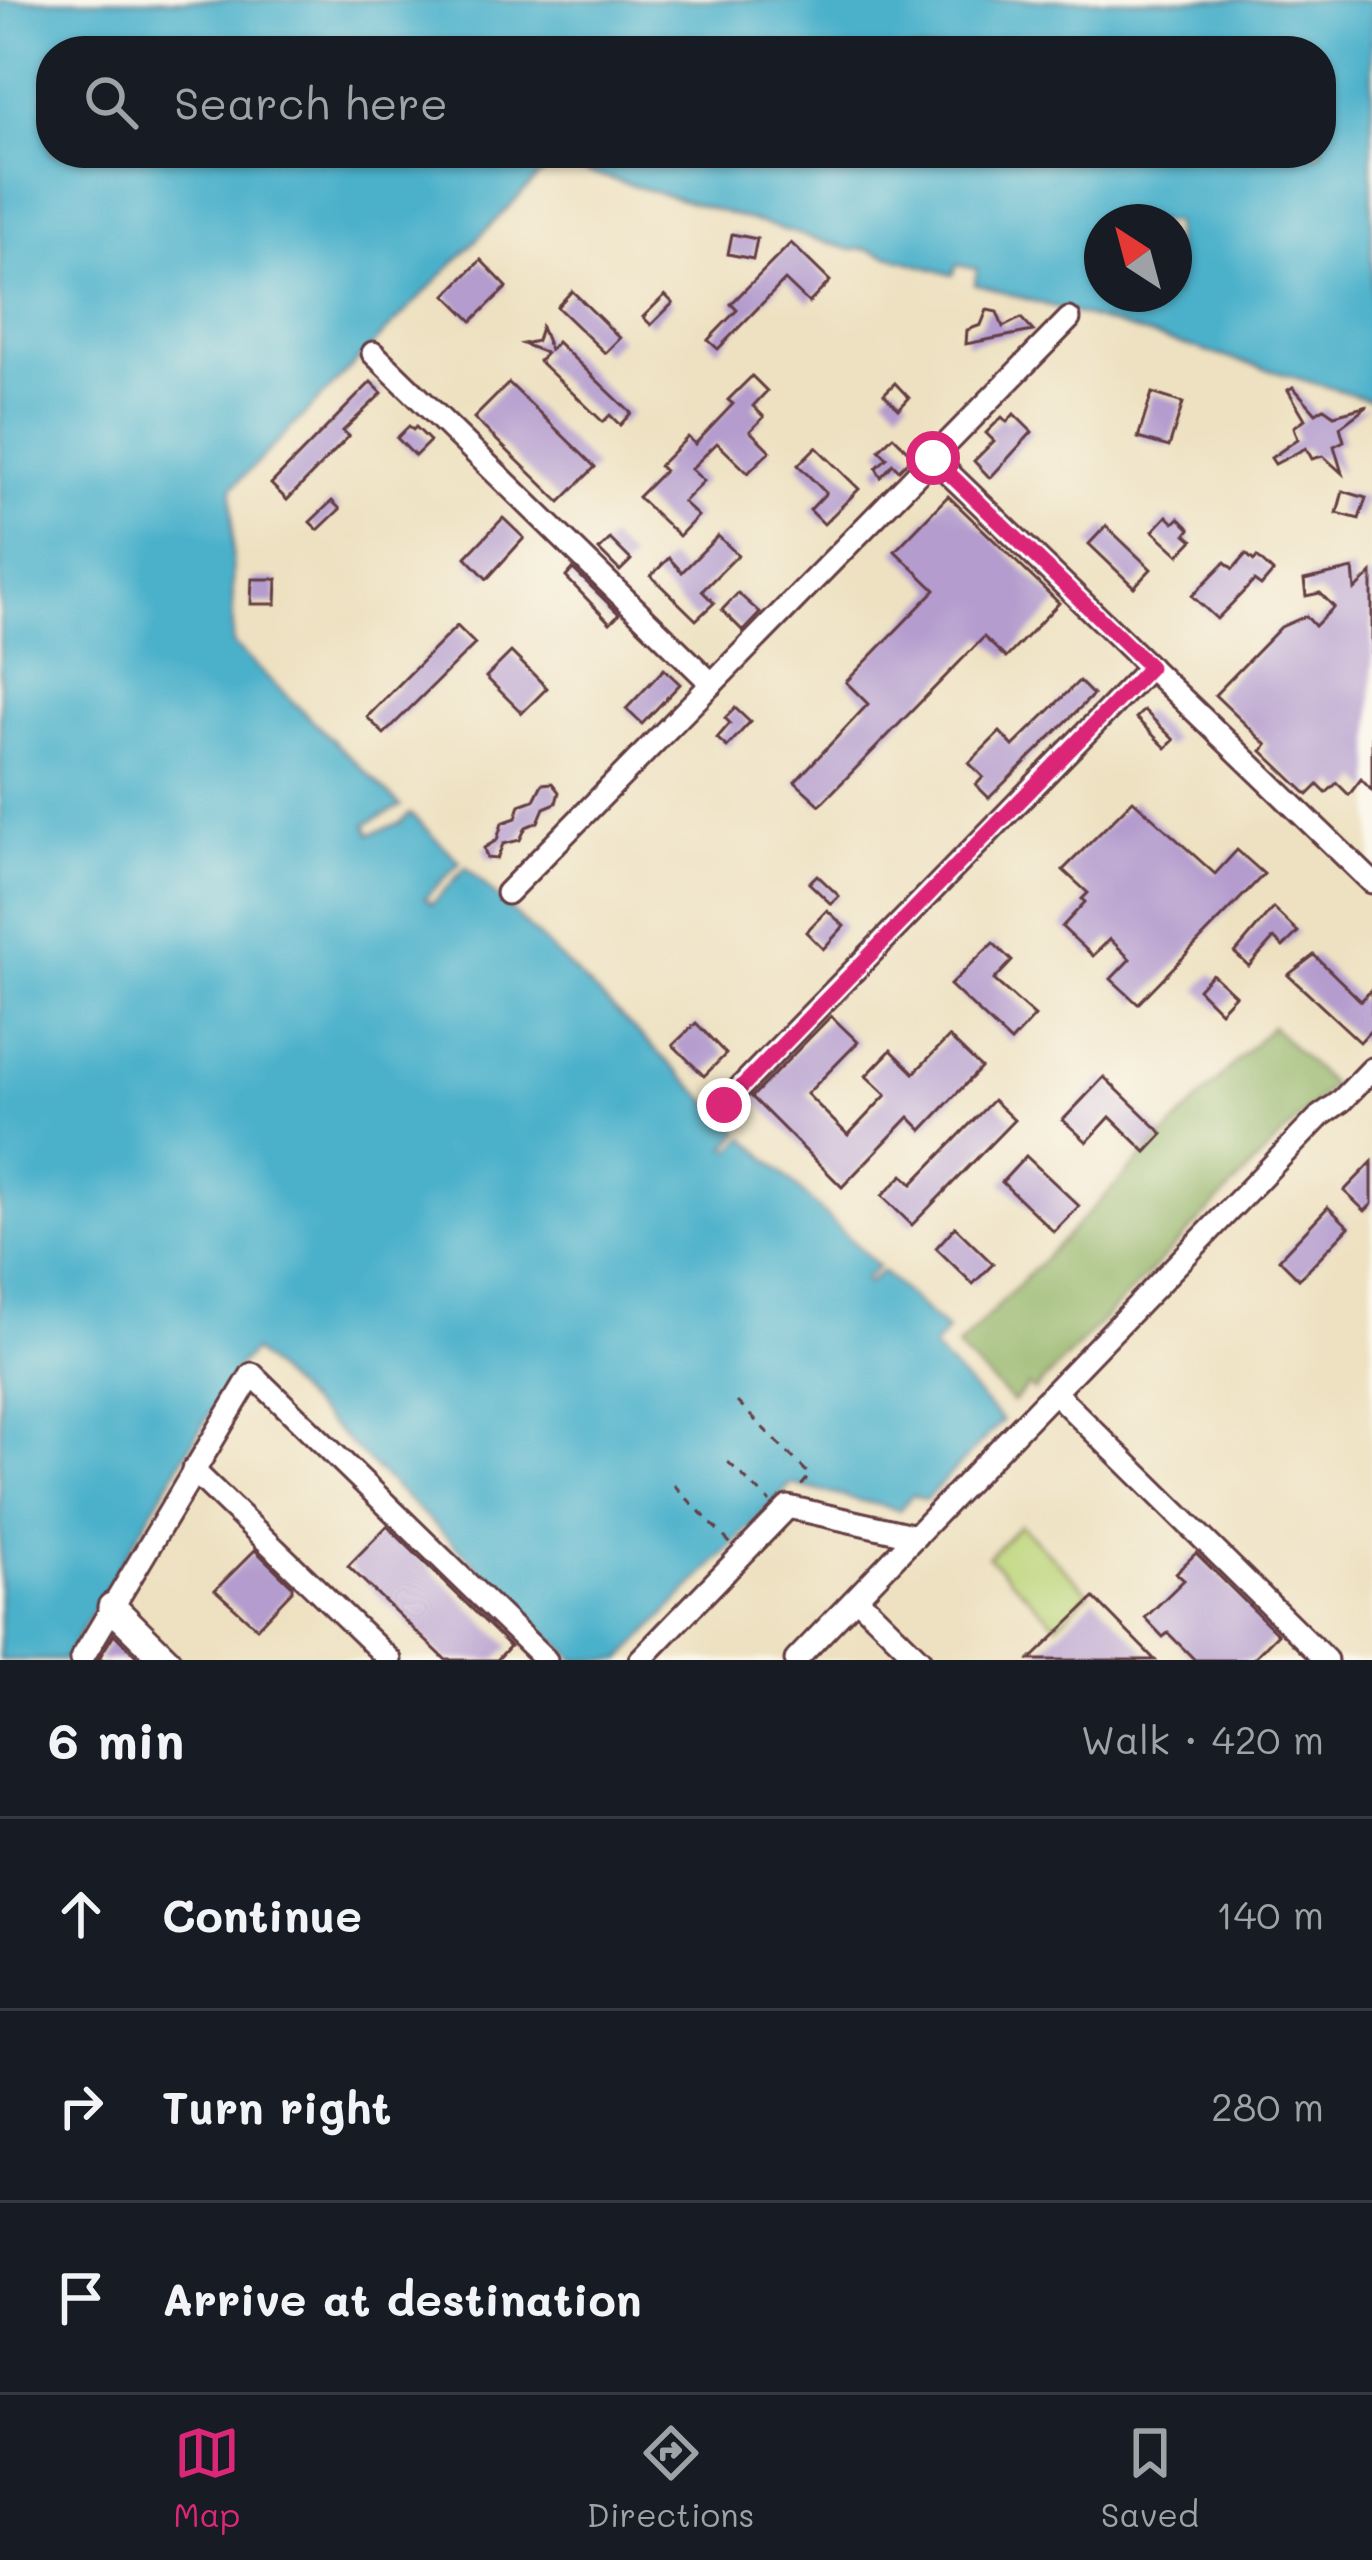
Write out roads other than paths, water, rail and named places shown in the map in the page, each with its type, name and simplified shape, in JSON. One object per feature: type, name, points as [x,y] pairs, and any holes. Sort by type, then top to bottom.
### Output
[{"type":"main road","points":[[112,1607],[166,1660]]},
{"type":"street","points":[[507,893],[1070,319]]},
{"type":"street","points":[[373,353],[712,684]]},
{"type":"street","points":[[933,458],[1372,881]]},
{"type":"street","points":[[724,1105],[1150,667]]},
{"type":"street","points":[[796,1660],[1320,1116],[1372,1069]]},
{"type":"street","points":[[81,1660],[252,1374],[546,1660]]},
{"type":"street","points":[[1054,1392],[1326,1660]]},
{"type":"street","points":[[193,1470],[390,1660]]},
{"type":"street","points":[[640,1660],[788,1508],[916,1536]]},
{"type":"street","points":[[857,1598],[920,1660]]},
{"type":"water","points":[[0,0],[1372,0],[1372,400],[975,284],[977,269],[957,265],[952,275],[865,249],[852,250],[573,168],[1336,168],[1336,36],[36,36],[36,168],[547,168],[232,488],[233,644],[401,806],[366,824],[370,834],[410,814],[460,862],[425,898],[432,904],[466,867],[740,1132],[727,1147],[732,1150],[745,1137],[878,1266],[864,1280],[867,1284],[882,1271],[947,1331],[933,1348],[1002,1421],[925,1500],[912,1495],[899,1510],[791,1484],[621,1660],[575,1660],[253,1351],[237,1367],[64,1660],[0,1660]]}]
